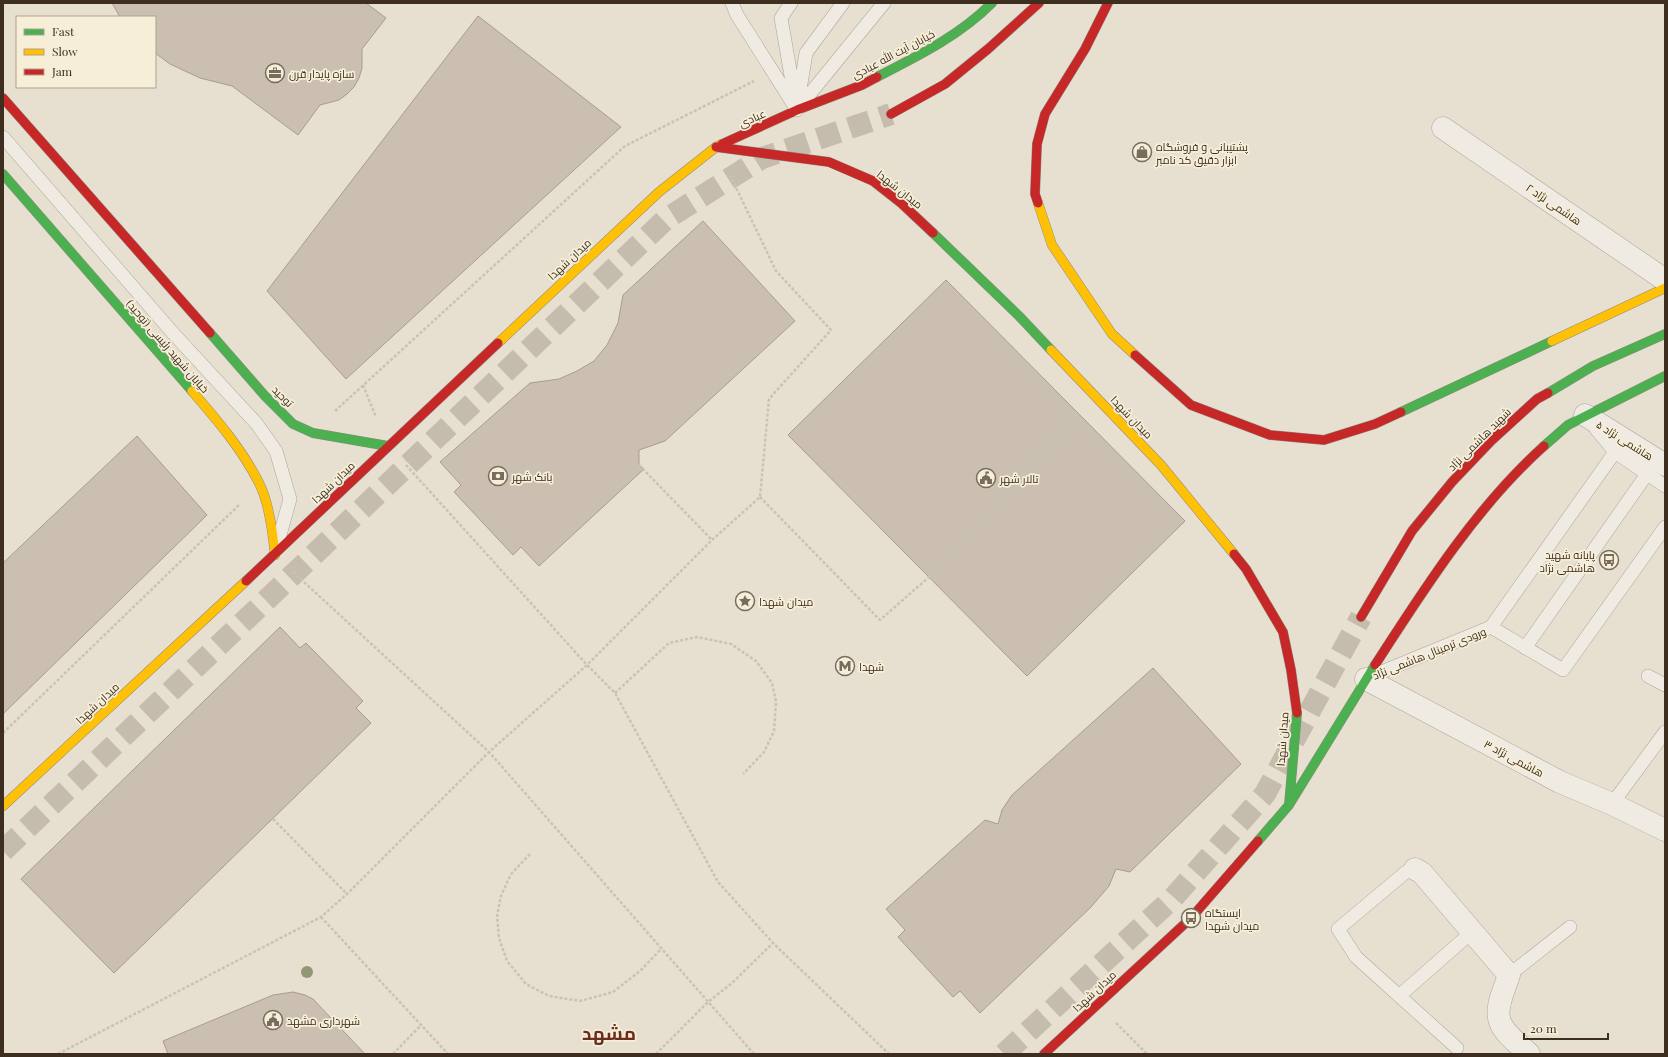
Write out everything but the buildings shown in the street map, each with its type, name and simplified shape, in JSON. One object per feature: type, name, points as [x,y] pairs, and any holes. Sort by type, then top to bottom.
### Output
[{"type":"main road","name":"خیابان آیت الله عبادی","points":[[797,110],[862,85],[930,50],[979,16],[992,3]]},
{"type":"main road","points":[[891,114],[945,84],[988,50],[1039,3]]},
{"type":"main road","points":[[1108,3],[1085,48],[1045,114],[1037,144],[1035,194],[1052,245],[1112,334],[1191,405],[1270,435],[1324,440],[1375,424],[1665,288]]},
{"type":"main road","name":"توحید","points":[[3,98],[190,312],[265,396],[293,424],[313,433],[388,446]]},
{"type":"main road","name":"عبادی","points":[[716,147],[797,110]]},
{"type":"main road","name":"میدان شهدا","points":[[3,806],[275,555],[388,446],[659,192],[716,147],[829,162],[872,181],[901,203],[954,252],[1019,316],[1161,465],[1246,569],[1284,632],[1297,713],[1289,805],[1191,918],[1044,1054]]},
{"type":"main road","name":"خیابان شهید رئیسی (توحید)","points":[[3,174],[230,436],[260,484],[272,526],[275,555]]},
{"type":"main road","name":"شهید هاشمی نژاد","points":[[1361,617],[1412,531],[1452,482],[1491,442],[1537,399],[1593,366],[1665,334]]},
{"type":"main road","points":[[1289,805],[1412,607],[1485,506],[1531,458],[1568,425],[1585,415],[1665,376]]},
{"type":"street","name":"هاشمی نژاد ۲","points":[[1443,128],[1665,280]]},
{"type":"street","name":"هاشمی نژاد ۵","points":[[1585,415],[1656,469]]},
{"type":"street","name":"هاشمی نژاد ۳","points":[[1366,679],[1560,782],[1612,804],[1665,830]]},
{"type":"street","points":[[1415,869],[1422,873],[1510,975],[1499,1007],[1499,1018],[1505,1030],[1529,1054]]},
{"type":"lane","points":[[745,3],[734,9],[797,110]]},
{"type":"lane","points":[[791,3],[781,18],[797,110]]},
{"type":"lane","points":[[797,110],[806,53],[842,3]]},
{"type":"lane","points":[[797,110],[884,3]]},
{"type":"lane","points":[[3,137],[172,332],[256,423],[276,451],[290,499],[275,555]]},
{"type":"lane","points":[[1585,415],[1615,452],[1656,469],[1665,486]]},
{"type":"lane","points":[[1615,452],[1491,627],[1563,670],[1665,527]]},
{"type":"lane","points":[[1524,648],[1656,469]]},
{"type":"lane","name":"ورودی ترمینال هاشمی نژاد","points":[[1366,679],[1491,627]]},
{"type":"lane","points":[[1648,676],[1665,685]]},
{"type":"lane","points":[[1612,804],[1665,732]]},
{"type":"lane","points":[[1415,869],[1406,872],[1338,929],[1356,957],[1457,1048]]},
{"type":"lane","points":[[1510,975],[1570,927]]},
{"type":"lane","points":[[1399,996],[1472,932]]},
{"type":"path","points":[[313,433],[363,385],[625,146],[772,71]]},
{"type":"path","points":[[58,1054],[321,917],[347,894],[489,752],[587,665],[712,540],[760,497],[769,399],[831,330],[776,271],[716,147]]},
{"type":"path","points":[[363,385],[388,446],[587,665],[615,693],[718,882],[773,943],[889,1054]]},
{"type":"path","points":[[760,497],[880,620],[928,577],[1094,394]]},
{"type":"path","points":[[639,465],[712,540]]},
{"type":"path","points":[[3,733],[206,539],[260,484]]},
{"type":"path","points":[[275,555],[489,752],[754,1054]]},
{"type":"path","points":[[615,693],[669,643],[697,637],[731,644],[756,661],[772,684],[776,702],[774,731],[764,752],[743,774]]},
{"type":"path","points":[[273,819],[347,894]]},
{"type":"path","points":[[530,854],[511,874],[501,896],[497,916],[499,938],[507,961],[526,984],[549,996],[580,1001],[587,1000],[614,992],[640,972],[662,948]]},
{"type":"path","points":[[321,917],[448,1054]]},
{"type":"path","points":[[656,1054],[708,1002],[732,983],[773,943]]},
{"type":"path","points":[[1097,1004],[1147,1054]]},
{"type":"path","points":[[393,1054],[421,1025]]},
{"type":"tunnel","points":[[3,851],[666,219],[762,158],[891,114]]},
{"type":"tunnel","points":[[1004,1054],[1173,898],[1265,794],[1361,617]]},
{"type":"traffic: fast","points":[[877,77],[923,53],[966,26],[992,3]]},
{"type":"traffic: fast","points":[[3,174],[192,391]]},
{"type":"traffic: fast","points":[[933,233],[1019,316],[1051,350]]},
{"type":"traffic: fast","points":[[210,333],[265,396],[293,424],[313,433],[388,446]]},
{"type":"traffic: fast","points":[[1548,393],[1593,366],[1665,334]]},
{"type":"traffic: fast","points":[[1401,412],[1552,341]]},
{"type":"traffic: fast","points":[[1544,446],[1568,425],[1665,376]]},
{"type":"traffic: fast","points":[[1258,841],[1289,805],[1375,665]]},
{"type":"traffic: fast","points":[[1289,805],[1297,713]]},
{"type":"traffic: slow","points":[[498,343],[659,192],[716,147],[722,144]]},
{"type":"traffic: slow","points":[[1038,203],[1052,245],[1112,334],[1135,355]]},
{"type":"traffic: slow","points":[[1552,341],[1665,288]]},
{"type":"traffic: slow","points":[[1051,350],[1161,465],[1234,554]]},
{"type":"traffic: slow","points":[[192,391],[237,447],[259,483],[268,509],[275,555]]},
{"type":"traffic: slow","points":[[3,806],[246,581]]},
{"type":"traffic: jam","points":[[891,114],[945,84],[988,49],[1039,3]]},
{"type":"traffic: jam","points":[[1038,203],[1035,194],[1037,144],[1045,114],[1085,49],[1108,3]]},
{"type":"traffic: jam","points":[[722,144],[797,110],[862,85],[877,77]]},
{"type":"traffic: jam","points":[[3,98],[210,333]]},
{"type":"traffic: jam","points":[[716,147],[829,162],[873,181],[901,203],[933,233]]},
{"type":"traffic: jam","points":[[246,581],[498,343]]},
{"type":"traffic: jam","points":[[1135,355],[1191,405],[1270,435],[1324,440],[1375,424],[1401,412]]},
{"type":"traffic: jam","points":[[1361,617],[1412,531],[1452,482],[1491,441],[1537,399],[1548,393]]},
{"type":"traffic: jam","points":[[1375,665],[1452,550],[1496,495],[1544,446]]},
{"type":"traffic: jam","points":[[1234,554],[1246,569],[1283,632],[1291,670],[1297,713]]},
{"type":"traffic: jam","points":[[1044,1054],[1191,918],[1258,841]]},
{"type":"place","name":"سازه پایدار قرن","points":[[275,73]]},
{"type":"place","name":"پشتیبانی و فروشگاه ابزار دقیق کد نامبر","points":[[1142,152]]},
{"type":"place","name":"بانک شهر","points":[[498,476]]},
{"type":"place","name":"تالار شهر","points":[[986,478]]},
{"type":"place","name":"پایانه شهید هاشمی نژاد","points":[[1609,560]]},
{"type":"place","name":"میدان شهدا","points":[[745,601]]},
{"type":"place","name":"شهدا","points":[[845,666]]},
{"type":"place","name":"ایستگاه میدان شهدا","points":[[1191,918]]},
{"type":"place","name":"شهرداری مشهد","points":[[273,1020]]},
{"type":"district","name":"مشهد","points":[[609,1032]]}]
